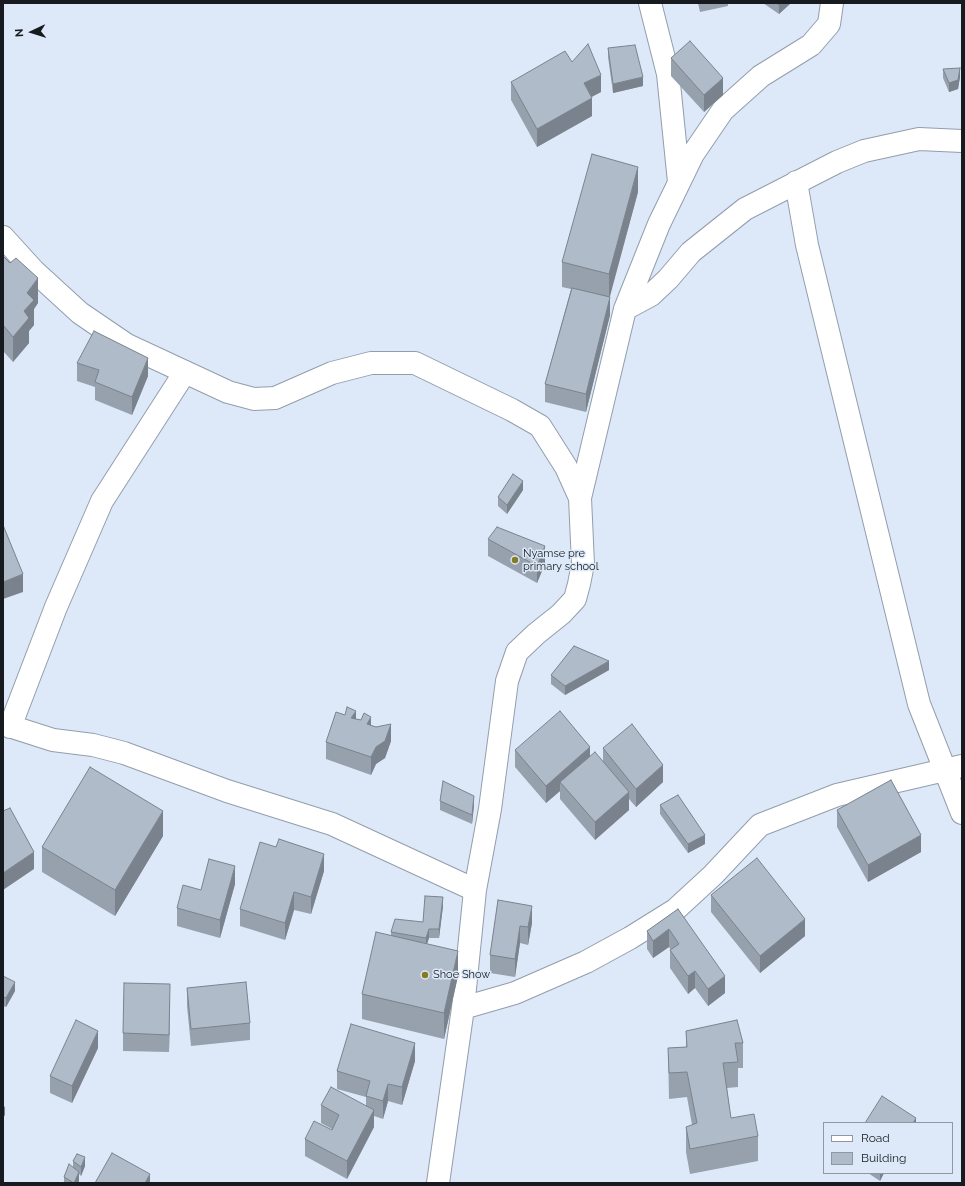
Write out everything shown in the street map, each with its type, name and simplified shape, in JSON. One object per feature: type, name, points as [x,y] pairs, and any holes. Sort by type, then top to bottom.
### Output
[{"type":"street","points":[[650,3],[668,74],[679,182]]},
{"type":"street","points":[[438,1183],[463,1008],[475,890],[490,809],[507,680],[518,652],[536,634],[561,614],[575,599],[583,564],[580,498],[625,309],[659,224],[693,154],[723,110],[761,76],[811,45],[828,24],[832,3]]},
{"type":"street","points":[[625,309],[651,295],[668,279],[691,252],[745,209],[796,182],[837,162],[864,152],[919,139],[962,141]]},
{"type":"street","points":[[796,182],[807,245],[919,704],[953,768],[962,813]]},
{"type":"street","points":[[3,237],[33,270],[80,313],[127,345],[228,392],[254,399],[276,398],[332,373],[371,362],[415,363],[512,410],[540,426],[566,467],[580,498]]},
{"type":"street","points":[[185,372],[102,501],[6,726],[53,740],[93,745],[124,754],[227,791],[332,824],[475,890]]},
{"type":"street","points":[[463,1008],[515,993],[586,962],[637,934],[675,910],[713,876],[760,825],[837,795],[953,768]]},
{"type":"building","points":[[690,41],[723,78],[704,95],[671,58]]},
{"type":"building","points":[[588,44],[601,75],[584,83],[592,98],[537,129],[511,82],[565,51],[572,62]]},
{"type":"building","points":[[635,45],[643,77],[613,84],[608,48]]},
{"type":"building","points":[[960,68],[958,80],[949,83],[943,69]]},
{"type":"building","points":[[592,154],[638,167],[609,274],[562,262]]},
{"type":"building","points":[[3,256],[10,263],[16,258],[38,278],[27,293],[34,300],[24,311],[29,318],[13,337],[3,325]]},
{"type":"building","points":[[572,288],[610,297],[586,394],[545,384]]},
{"type":"building","points":[[94,331],[148,358],[132,397],[95,382],[99,370],[77,363]]},
{"type":"building","points":[[513,474],[523,481],[507,505],[498,497]]},
{"type":"building","points":[[3,525],[23,574],[3,582]]},
{"type":"building","points":[[497,527],[545,546],[537,566],[488,539]]},
{"type":"building","points":[[574,646],[609,661],[565,686],[551,675]]},
{"type":"building","points":[[347,707],[356,711],[351,718],[361,720],[364,713],[371,717],[367,724],[376,727],[391,724],[385,741],[376,747],[371,757],[326,742],[336,712],[345,715]]},
{"type":"building","points":[[560,711],[590,747],[546,786],[515,750]]},
{"type":"building","points":[[632,724],[663,765],[636,789],[603,748]]},
{"type":"building","points":[[595,752],[629,792],[595,822],[560,782]]},
{"type":"building","points":[[90,767],[163,811],[115,890],[42,847]]},
{"type":"building","points":[[891,780],[921,835],[868,865],[837,810]]},
{"type":"building","points":[[443,781],[474,796],[472,815],[440,801]]},
{"type":"building","points":[[678,795],[705,835],[688,844],[660,805]]},
{"type":"building","points":[[10,808],[34,852],[3,873],[3,811]]},
{"type":"building","points":[[279,839],[324,854],[311,897],[294,892],[285,923],[240,909],[260,842],[276,847]]},
{"type":"building","points":[[757,858],[805,919],[760,956],[711,895]]},
{"type":"building","points":[[209,859],[235,866],[220,920],[177,908],[183,885],[201,890]]},
{"type":"building","points":[[425,896],[443,897],[439,929],[429,929],[426,938],[391,932],[395,919],[423,922]]},
{"type":"building","points":[[498,900],[532,906],[528,927],[520,926],[515,959],[490,955]]},
{"type":"building","points":[[678,909],[725,976],[708,989],[695,971],[688,976],[670,950],[679,944],[669,929],[653,941],[647,931]]},
{"type":"building","points":[[376,932],[458,951],[444,1013],[362,994]]},
{"type":"building","points":[[3,976],[15,982],[6,998],[3,997]]},
{"type":"building","points":[[246,982],[250,1023],[191,1029],[187,988]]},
{"type":"building","points":[[124,983],[170,984],[169,1035],[123,1033]]},
{"type":"building","points":[[76,1020],[98,1031],[72,1086],[50,1076]]},
{"type":"building","points":[[737,1020],[743,1043],[735,1043],[738,1062],[723,1063],[731,1118],[754,1114],[758,1136],[690,1149],[686,1127],[697,1123],[687,1072],[669,1073],[668,1048],[687,1047],[686,1031]]},
{"type":"building","points":[[351,1024],[415,1043],[402,1087],[388,1084],[383,1101],[366,1096],[370,1081],[337,1071]]},
{"type":"building","points":[[331,1087],[374,1110],[347,1161],[305,1139],[314,1121],[332,1130],[339,1115],[321,1105]]},
{"type":"building","points":[[882,1096],[916,1118],[914,1122],[866,1122]]},
{"type":"building","points":[[112,1153],[150,1174],[145,1183],[95,1183]]},
{"type":"building","points":[[77,1154],[85,1157],[81,1167],[73,1161]]},
{"type":"building","points":[[69,1164],[79,1172],[74,1183],[64,1177]]},
{"type":"place","name":"Nyamse pre primary school","points":[[515,560]]},
{"type":"place","name":"Shoe Show","points":[[425,975]]}]
